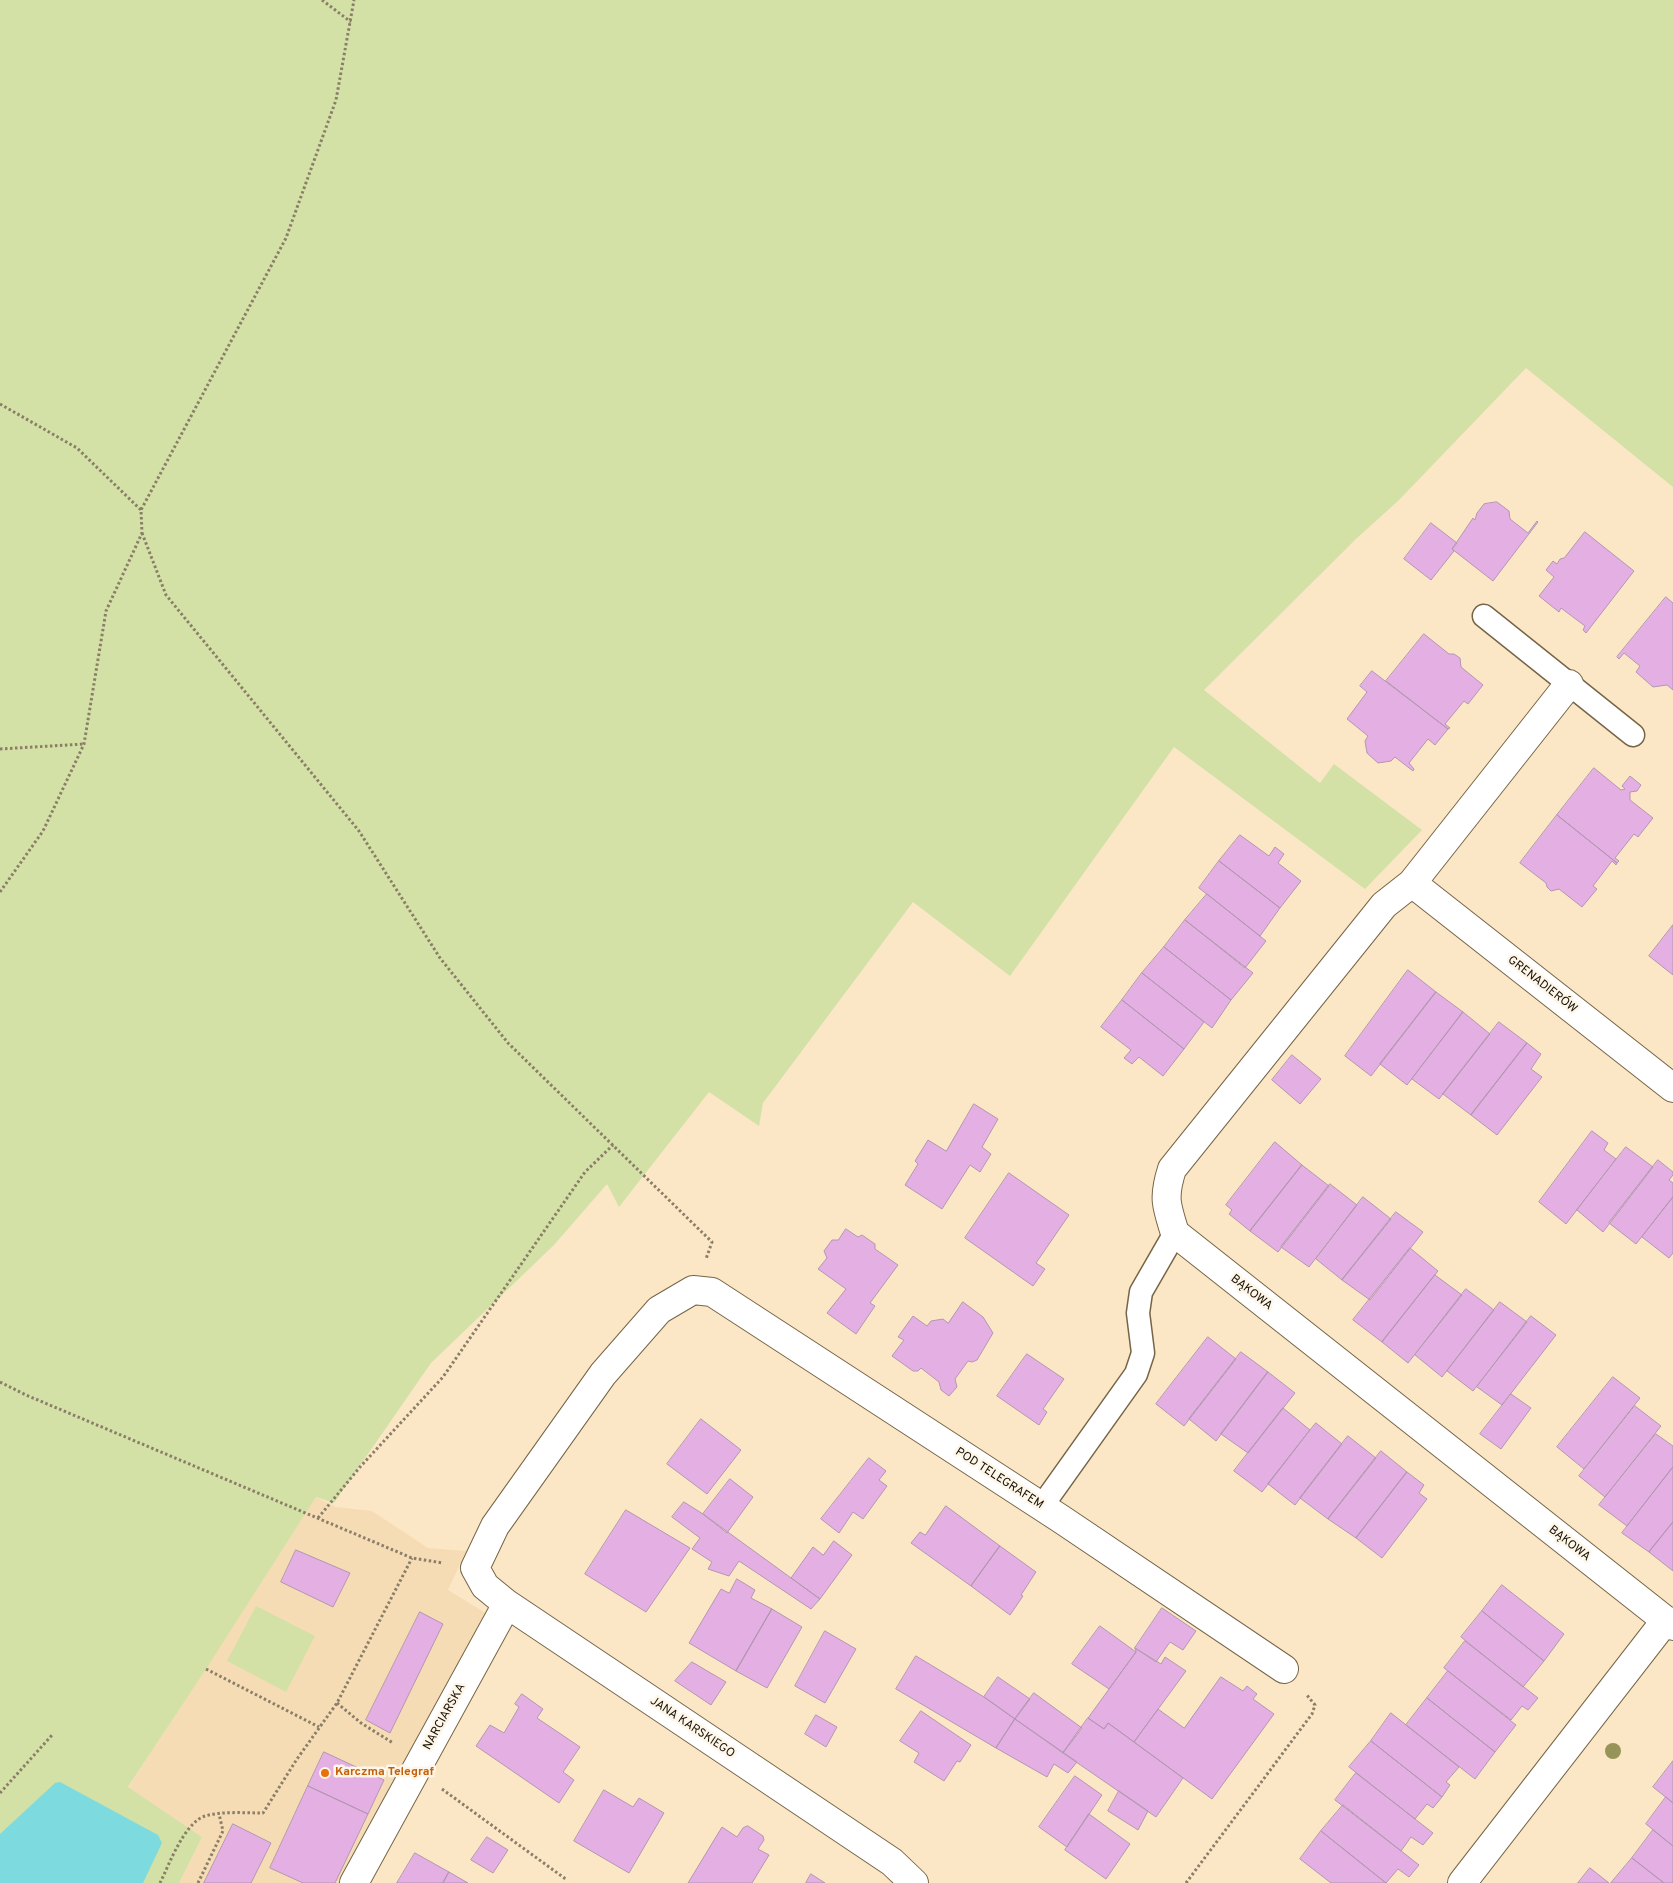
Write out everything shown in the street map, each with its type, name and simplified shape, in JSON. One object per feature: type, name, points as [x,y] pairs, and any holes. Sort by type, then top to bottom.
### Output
[{"type":"street","points":[[1175,1233],[1166,1206],[1166,1188],[1172,1169],[1384,905],[1412,882],[1569,684]]},
{"type":"street","name":"GRENADIERÓW","points":[[1412,882],[1673,1088]]},
{"type":"street","name":"BĄKOWA","points":[[1175,1233],[1670,1623]]},
{"type":"street","points":[[474,1568],[495,1526],[603,1374],[659,1310],[702,1291]]},
{"type":"street","name":"POD TELEGRAFEM","points":[[702,1291],[1042,1506],[1284,1669]]},
{"type":"street","name":"JANA KARSKIEGO","points":[[474,1568],[485,1586],[507,1604],[892,1862],[914,1883]]},
{"type":"street","name":"NARCIARSKA","points":[[354,1883],[507,1604]]},
{"type":"street","points":[[1462,1883],[1670,1623]]},
{"type":"lane","points":[[1484,616],[1633,735]]},
{"type":"lane","points":[[1042,1506],[1136,1374],[1143,1353],[1138,1313],[1141,1292],[1175,1233]]},
{"type":"path","points":[[322,0],[351,22]]},
{"type":"path","points":[[354,0],[336,100],[286,238],[141,510],[142,533],[166,594],[359,831],[440,958],[508,1042],[712,1242],[702,1291]]},
{"type":"path","points":[[0,404],[77,448],[141,510]]},
{"type":"path","points":[[0,892],[43,831],[84,744],[106,611],[142,533]]},
{"type":"path","points":[[0,749],[84,744]]},
{"type":"path","points":[[318,1518],[360,1467],[444,1377],[585,1172],[613,1145]]},
{"type":"path","points":[[0,1382],[26,1395],[412,1558],[474,1568]]},
{"type":"path","points":[[160,1883],[185,1833],[203,1817],[219,1814],[263,1813],[297,1759],[337,1703],[412,1558]]},
{"type":"path","points":[[1186,1883],[1312,1714],[1315,1705],[1284,1669]]},
{"type":"path","points":[[206,1670],[319,1727]]},
{"type":"path","points":[[337,1703],[361,1723]]},
{"type":"path","points":[[0,1794],[53,1734]]},
{"type":"path","points":[[416,1770],[567,1880]]},
{"type":"path","points":[[198,1883],[223,1831],[219,1814]]},
{"type":"shaded area","points":[[316,1497],[336,1507],[372,1511],[428,1548],[466,1551],[448,1590],[492,1617],[345,1883],[179,1883],[202,1837],[128,1788]]},
{"type":"green space","points":[[0,0],[1673,0],[1673,487],[1526,368],[1398,501],[1357,538],[1204,690],[1320,783],[1334,764],[1422,830],[1365,889],[1174,747],[1010,976],[913,902],[763,1103],[759,1126],[709,1092],[619,1207],[607,1184],[554,1245],[431,1363],[334,1503],[316,1497],[128,1787],[202,1837],[179,1883],[0,1883]]},
{"type":"green space","points":[[256,1606],[315,1636],[286,1692],[227,1661]]},
{"type":"water","points":[[60,1782],[158,1835],[162,1843],[143,1883],[0,1883],[0,1834],[55,1783]]},
{"type":"building","points":[[1497,502],[1509,511],[1510,519],[1528,533],[1538,522],[1493,581],[1452,549],[1473,518],[1475,520],[1477,513],[1484,504]]},
{"type":"building","points":[[1431,523],[1457,543],[1452,549],[1454,551],[1431,580],[1404,559]]},
{"type":"building","points":[[1585,532],[1634,571],[1586,633],[1583,630],[1585,626],[1561,608],[1559,612],[1539,596],[1554,577],[1546,570],[1553,561],[1557,564],[1560,559],[1564,558]]},
{"type":"building","points":[[1666,597],[1673,603],[1673,690],[1667,685],[1653,687],[1636,672],[1640,666],[1624,653],[1619,659],[1617,657]]},
{"type":"building","points":[[1424,634],[1449,654],[1454,654],[1460,658],[1461,667],[1483,685],[1468,704],[1464,701],[1445,724],[1450,728],[1448,729],[1386,681]]},
{"type":"building","points":[[1372,671],[1448,729],[1435,745],[1428,739],[1409,763],[1414,769],[1413,771],[1395,757],[1391,761],[1378,763],[1367,753],[1365,741],[1368,736],[1347,719],[1367,692],[1360,686]]},
{"type":"building","points":[[1594,768],[1621,790],[1625,789],[1622,786],[1630,776],[1641,785],[1637,791],[1630,792],[1630,800],[1653,818],[1638,837],[1634,834],[1615,858],[1619,861],[1617,863],[1557,815]]},
{"type":"building","points":[[1557,815],[1617,863],[1616,865],[1612,861],[1593,886],[1597,889],[1582,907],[1559,889],[1551,891],[1546,883],[1520,863]]},
{"type":"building","points":[[1240,835],[1269,856],[1275,847],[1284,854],[1278,863],[1301,881],[1280,908],[1219,861]]},
{"type":"building","points":[[1219,861],[1280,908],[1260,936],[1199,888]]},
{"type":"building","points":[[1207,894],[1266,941],[1245,968],[1185,920]]},
{"type":"building","points":[[1185,920],[1253,973],[1231,1000],[1164,947]]},
{"type":"building","points":[[1673,925],[1673,975],[1649,956]]},
{"type":"building","points":[[1164,947],[1231,1000],[1212,1028],[1142,973]]},
{"type":"building","points":[[1408,970],[1436,992],[1371,1076],[1345,1056]]},
{"type":"building","points":[[1142,973],[1204,1022],[1184,1049],[1122,1000]]},
{"type":"building","points":[[1436,992],[1463,1012],[1407,1085],[1380,1064]]},
{"type":"building","points":[[1122,1000],[1184,1049],[1163,1076],[1139,1057],[1132,1064],[1124,1058],[1131,1050],[1101,1027]]},
{"type":"building","points":[[1463,1012],[1490,1034],[1439,1099],[1412,1079]]},
{"type":"building","points":[[1499,1022],[1527,1043],[1471,1115],[1443,1094]]},
{"type":"building","points":[[1527,1043],[1541,1054],[1531,1069],[1542,1077],[1497,1135],[1471,1115]]},
{"type":"building","points":[[1292,1055],[1321,1079],[1300,1104],[1272,1080]]},
{"type":"building","points":[[974,1104],[998,1119],[982,1147],[991,1154],[980,1172],[970,1165],[942,1209],[905,1185],[918,1164],[915,1161],[928,1140],[946,1151]]},
{"type":"building","points":[[1592,1131],[1608,1143],[1604,1150],[1616,1159],[1566,1224],[1539,1202]]},
{"type":"building","points":[[1275,1142],[1302,1165],[1250,1231],[1229,1214],[1232,1210],[1226,1205]]},
{"type":"building","points":[[1626,1147],[1653,1167],[1603,1232],[1577,1210]]},
{"type":"building","points":[[1658,1160],[1673,1172],[1669,1180],[1673,1183],[1673,1197],[1636,1244],[1609,1223]]},
{"type":"building","points":[[1302,1165],[1329,1186],[1278,1252],[1250,1231]]},
{"type":"building","points":[[1009,1173],[1069,1215],[1036,1263],[1045,1269],[1033,1286],[965,1238]]},
{"type":"building","points":[[1330,1184],[1357,1205],[1309,1267],[1281,1247]]},
{"type":"building","points":[[1363,1197],[1391,1219],[1342,1280],[1316,1259]]},
{"type":"building","points":[[1673,1197],[1673,1253],[1669,1258],[1642,1237]]},
{"type":"building","points":[[1396,1212],[1423,1232],[1370,1300],[1342,1280]]},
{"type":"building","points":[[846,1229],[858,1237],[862,1235],[875,1244],[875,1249],[898,1265],[870,1303],[875,1306],[856,1334],[827,1313],[846,1289],[818,1269],[827,1258],[824,1251],[832,1240],[838,1240]]},
{"type":"building","points":[[1410,1248],[1438,1271],[1382,1342],[1353,1320]]},
{"type":"building","points":[[1435,1275],[1462,1295],[1408,1363],[1382,1342]]},
{"type":"building","points":[[1466,1289],[1494,1310],[1442,1377],[1415,1355]]},
{"type":"building","points":[[963,1302],[983,1317],[993,1333],[977,1360],[968,1361],[955,1379],[957,1387],[949,1396],[941,1390],[939,1382],[921,1368],[918,1371],[913,1371],[892,1356],[904,1340],[898,1337],[913,1316],[927,1326],[931,1321],[943,1319],[948,1323]]},
{"type":"building","points":[[1500,1302],[1527,1322],[1473,1391],[1447,1371]]},
{"type":"building","points":[[1531,1316],[1556,1335],[1502,1405],[1477,1387]]},
{"type":"building","points":[[1208,1337],[1236,1359],[1184,1426],[1156,1404]]},
{"type":"building","points":[[1241,1352],[1268,1372],[1216,1441],[1189,1419]]},
{"type":"building","points":[[1027,1354],[1064,1379],[1043,1409],[1047,1412],[1039,1425],[997,1396]]},
{"type":"building","points":[[1268,1372],[1295,1393],[1248,1453],[1221,1434]]},
{"type":"building","points":[[1613,1377],[1640,1398],[1584,1469],[1557,1447]]},
{"type":"building","points":[[1511,1394],[1531,1408],[1501,1449],[1480,1434]]},
{"type":"building","points":[[1635,1406],[1661,1426],[1605,1497],[1579,1476]]},
{"type":"building","points":[[1283,1408],[1310,1430],[1262,1492],[1234,1471]]},
{"type":"building","points":[[701,1419],[741,1450],[707,1494],[667,1464]]},
{"type":"building","points":[[1316,1423],[1342,1444],[1295,1505],[1268,1484]]},
{"type":"building","points":[[1656,1434],[1673,1446],[1673,1467],[1627,1526],[1599,1505]]},
{"type":"building","points":[[1348,1436],[1376,1458],[1328,1519],[1300,1498]]},
{"type":"building","points":[[1381,1451],[1407,1472],[1356,1538],[1328,1519]]},
{"type":"building","points":[[869,1458],[886,1471],[879,1480],[887,1486],[863,1519],[853,1512],[839,1533],[821,1519]]},
{"type":"building","points":[[1673,1467],[1673,1522],[1649,1552],[1622,1533]]},
{"type":"building","points":[[1407,1472],[1424,1485],[1419,1493],[1427,1499],[1382,1558],[1356,1538]]},
{"type":"building","points":[[730,1479],[753,1497],[727,1533],[703,1514]]},
{"type":"building","points":[[684,1502],[820,1599],[811,1609],[739,1561],[729,1576],[708,1569],[712,1562],[692,1549],[700,1538],[672,1517]]},
{"type":"building","points":[[946,1506],[1000,1546],[971,1586],[911,1543],[920,1532],[925,1535]]},
{"type":"building","points":[[626,1510],[690,1548],[646,1612],[585,1574]]},
{"type":"building","points":[[1673,1522],[1673,1571],[1649,1552]]},
{"type":"building","points":[[834,1541],[852,1555],[820,1599],[791,1578],[813,1547],[823,1555]]},
{"type":"building","points":[[1000,1546],[1036,1572],[1010,1615],[971,1586]]},
{"type":"building","points":[[296,1550],[350,1573],[333,1607],[281,1582]]},
{"type":"building","points":[[737,1579],[755,1590],[751,1598],[772,1609],[736,1671],[689,1643],[721,1589],[729,1593]]},
{"type":"building","points":[[1502,1585],[1564,1634],[1544,1661],[1482,1611]]},
{"type":"building","points":[[1162,1608],[1196,1631],[1183,1650],[1170,1642],[1156,1662],[1135,1648]]},
{"type":"building","points":[[772,1609],[802,1627],[767,1688],[736,1671]]},
{"type":"building","points":[[1482,1611],[1544,1661],[1523,1687],[1461,1637]]},
{"type":"building","points":[[420,1612],[443,1624],[390,1733],[366,1720]]},
{"type":"building","points":[[1100,1626],[1136,1652],[1109,1689],[1072,1664]]},
{"type":"building","points":[[825,1631],[856,1649],[825,1703],[795,1686]]},
{"type":"building","points":[[1465,1641],[1538,1698],[1528,1710],[1522,1706],[1511,1720],[1444,1668]]},
{"type":"building","points":[[1135,1648],[1161,1664],[1165,1657],[1186,1671],[1134,1742],[1108,1723],[1104,1729],[1088,1718],[1136,1652]]},
{"type":"building","points":[[916,1656],[984,1697],[1015,1719],[996,1748],[896,1689]]},
{"type":"building","points":[[692,1662],[726,1682],[711,1705],[675,1681]]},
{"type":"building","points":[[1448,1671],[1516,1725],[1495,1752],[1427,1698]]},
{"type":"building","points":[[998,1677],[1030,1699],[1015,1719],[984,1697]]},
{"type":"building","points":[[1221,1677],[1243,1691],[1247,1686],[1257,1694],[1253,1699],[1274,1714],[1212,1799],[1134,1742],[1158,1709],[1184,1728]]},
{"type":"building","points":[[1034,1693],[1082,1728],[1063,1753],[1015,1719]]},
{"type":"building","points":[[522,1694],[543,1709],[537,1718],[580,1747],[563,1772],[574,1780],[559,1803],[476,1746],[490,1725],[504,1733],[519,1707],[515,1704]]},
{"type":"building","points":[[1427,1698],[1495,1752],[1475,1779],[1406,1725]]},
{"type":"building","points":[[921,1711],[971,1745],[960,1762],[957,1761],[944,1781],[914,1762],[919,1753],[900,1741]]},
{"type":"building","points":[[1391,1713],[1459,1767],[1446,1782],[1450,1785],[1442,1797],[1371,1741]]},
{"type":"building","points":[[816,1715],[837,1727],[826,1747],[805,1734]]},
{"type":"building","points":[[1088,1718],[1104,1729],[1108,1723],[1183,1778],[1156,1817],[1063,1753]]},
{"type":"building","points":[[1015,1719],[1077,1762],[1068,1773],[1054,1764],[1047,1777],[996,1748]]},
{"type":"building","points":[[1371,1741],[1442,1797],[1433,1808],[1427,1804],[1415,1819],[1349,1767]]},
{"type":"building","points":[[324,1752],[384,1780],[368,1814],[308,1786]]},
{"type":"building","points":[[1673,1761],[1673,1803],[1653,1787]]},
{"type":"building","points":[[1356,1773],[1433,1833],[1423,1845],[1411,1837],[1401,1851],[1335,1800]]},
{"type":"building","points":[[1075,1776],[1102,1795],[1067,1847],[1039,1827]]},
{"type":"building","points":[[308,1786],[368,1814],[335,1883],[303,1883],[270,1868]]},
{"type":"building","points":[[604,1790],[633,1807],[639,1798],[664,1813],[629,1873],[574,1841]]},
{"type":"building","points":[[1119,1791],[1148,1811],[1138,1830],[1108,1811]]},
{"type":"building","points":[[1666,1797],[1673,1803],[1673,1846],[1646,1824]]},
{"type":"building","points":[[1343,1805],[1419,1865],[1409,1877],[1398,1869],[1386,1883],[1321,1831]]},
{"type":"building","points":[[1089,1814],[1130,1844],[1106,1879],[1065,1850]]},
{"type":"building","points":[[233,1824],[271,1843],[251,1883],[204,1883]]},
{"type":"building","points":[[748,1826],[763,1836],[764,1840],[758,1849],[769,1855],[752,1883],[688,1883],[722,1827],[737,1837],[743,1828]]},
{"type":"building","points":[[1653,1830],[1673,1846],[1673,1883],[1664,1883],[1632,1858]]},
{"type":"building","points":[[1321,1831],[1386,1883],[1331,1883],[1300,1859]]},
{"type":"building","points":[[487,1837],[508,1850],[493,1873],[471,1860]]},
{"type":"building","points":[[415,1853],[449,1872],[443,1883],[397,1883]]},
{"type":"building","points":[[1632,1858],[1664,1883],[1611,1883]]},
{"type":"building","points":[[1590,1868],[1609,1883],[1578,1883]]},
{"type":"building","points":[[449,1872],[468,1883],[443,1883]]},
{"type":"building","points":[[811,1874],[825,1883],[806,1883]]},
{"type":"place","name":"Karczma Telegraf","points":[[325,1773]]}]
